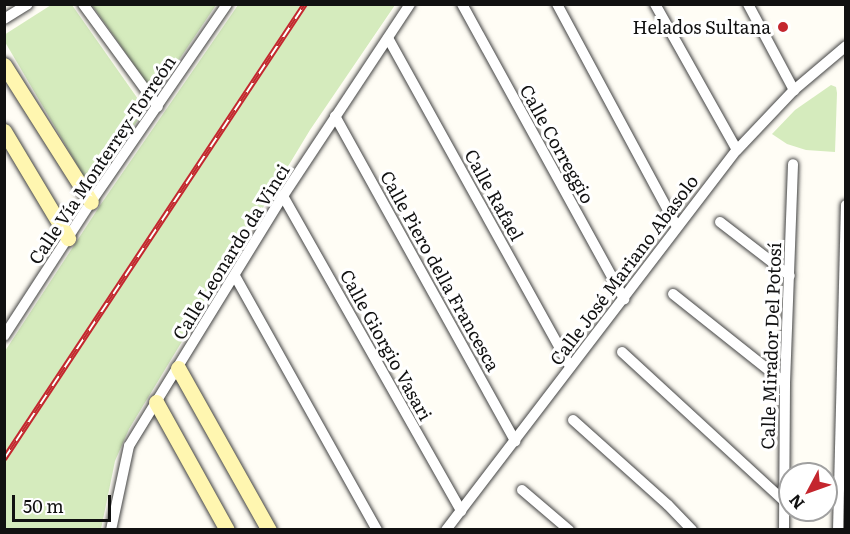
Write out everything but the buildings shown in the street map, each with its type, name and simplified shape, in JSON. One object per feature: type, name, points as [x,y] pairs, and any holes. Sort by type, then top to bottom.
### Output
[{"type":"street","points":[[4,19],[28,4]]},
{"type":"street","points":[[83,4],[158,107]]},
{"type":"street","name":"Calle Vía Monterrey-Torreón","points":[[4,336],[91,202],[227,4]]},
{"type":"street","name":"Calle Leonardo da Vinci","points":[[113,528],[129,446],[284,196],[410,4]]},
{"type":"street","name":"Calle Correggio","points":[[462,4],[624,299]]},
{"type":"street","points":[[557,4],[677,227]]},
{"type":"street","points":[[655,4],[737,150]]},
{"type":"street","points":[[748,5],[794,90]]},
{"type":"street","name":"Calle Rafael","points":[[388,38],[570,367]]},
{"type":"street","name":"Calle José Mariano Abasolo","points":[[446,530],[737,150],[794,90],[846,46]]},
{"type":"street","points":[[4,65],[91,202]]},
{"type":"street","name":"Calle Piero della Francesca","points":[[335,116],[515,441]]},
{"type":"street","points":[[4,131],[68,238]]},
{"type":"street","name":"Calle Mirador Del Potosí","points":[[784,462],[793,164]]},
{"type":"street","name":"Calle Giorgio Vasari","points":[[284,196],[460,511]]},
{"type":"street","points":[[838,530],[846,205]]},
{"type":"street","points":[[720,222],[790,276]]},
{"type":"street","points":[[235,276],[377,530]]},
{"type":"street","points":[[673,294],[785,383]]},
{"type":"street","points":[[622,352],[778,495]]},
{"type":"street","points":[[178,369],[269,530]]},
{"type":"street","points":[[156,402],[227,530]]},
{"type":"street","points":[[573,420],[668,505],[692,530]]},
{"type":"street","points":[[522,490],[569,530]]},
{"type":"green space","points":[[51,5],[72,5],[145,109],[92,190],[5,42],[4,35]]},
{"type":"green space","points":[[92,5],[216,5],[158,91],[152,90]]},
{"type":"green space","points":[[238,5],[395,5],[310,130],[129,429],[115,461],[101,529],[5,529],[5,351],[101,204]]},
{"type":"green space","points":[[831,85],[836,87],[837,93],[835,152],[806,150],[787,144],[772,134],[795,110]]},
{"type":"railway","points":[[4,459],[305,4]]},
{"type":"place","name":"Helados Sultana","points":[[783,27]]}]
